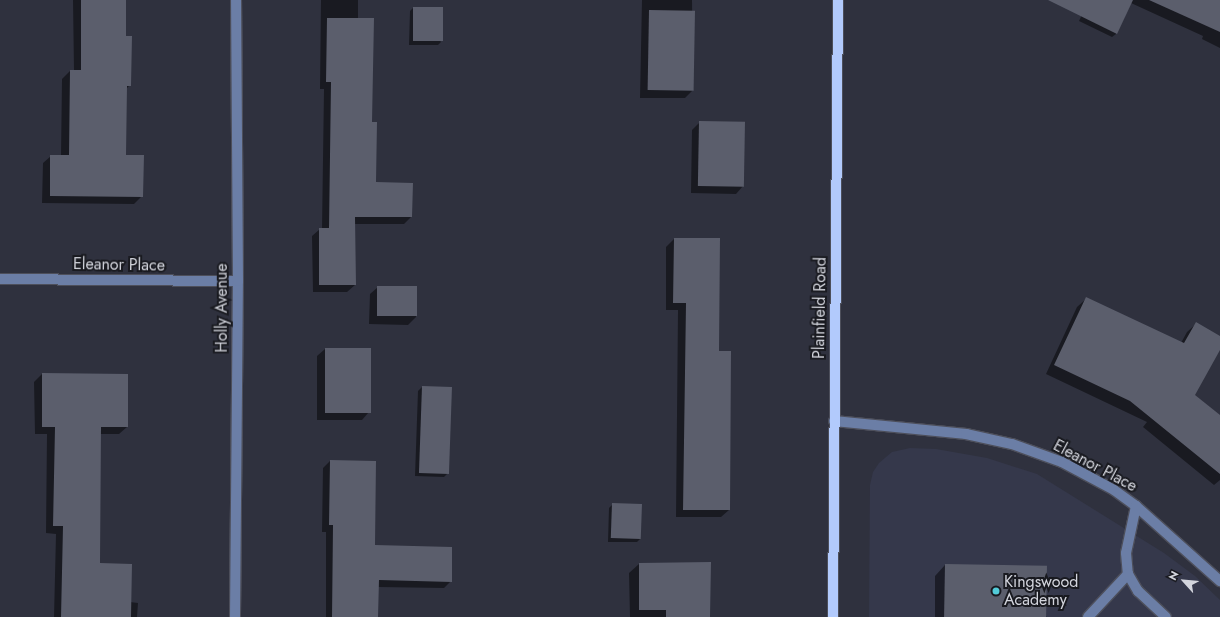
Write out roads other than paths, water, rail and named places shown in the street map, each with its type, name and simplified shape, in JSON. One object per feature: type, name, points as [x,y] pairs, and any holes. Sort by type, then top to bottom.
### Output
[{"type":"main road","name":"Plainfield Road","points":[[833,617],[838,0]]},
{"type":"street","name":"Holly Avenue","points":[[235,617],[238,281],[236,0]]},
{"type":"street","name":"Eleanor Place","points":[[0,279],[238,281]]},
{"type":"street","name":"Eleanor Place","points":[[834,422],[966,434],[1012,444],[1062,462],[1114,490],[1136,506],[1220,581]]},
{"type":"street","points":[[1136,506],[1126,554],[1128,574],[1138,591],[1166,617]]},
{"type":"street","points":[[1088,617],[1128,574]]},
{"type":"place","name":"Kingswood Academy","points":[[996,591]]}]
